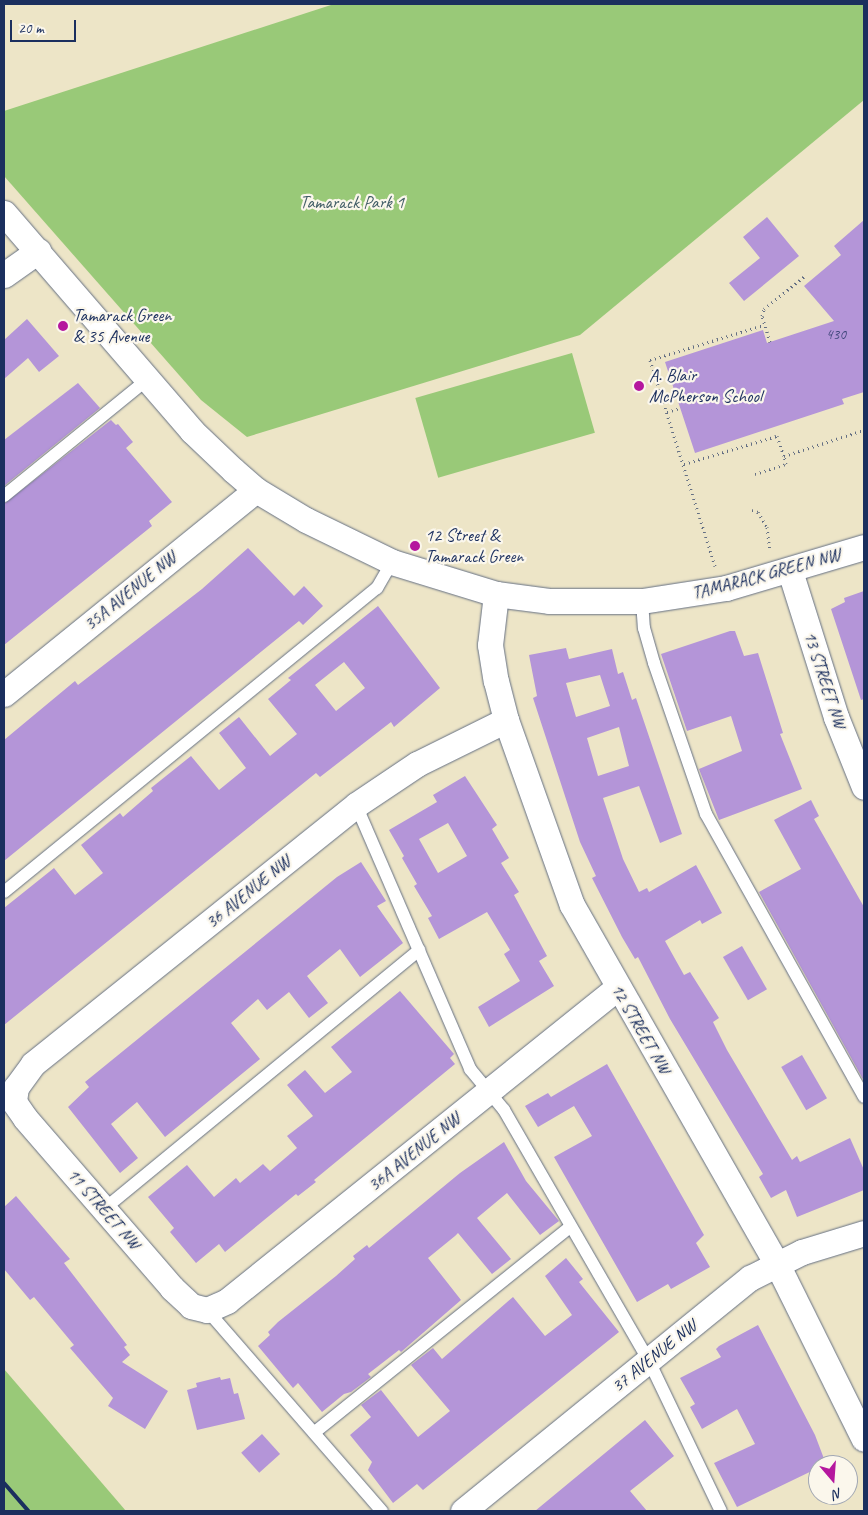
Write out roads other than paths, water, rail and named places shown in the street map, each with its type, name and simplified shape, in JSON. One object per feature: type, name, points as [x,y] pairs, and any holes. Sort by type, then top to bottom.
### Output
[{"type":"street","name":"TAMARACK GREEN NW","points":[[4,213],[192,431],[256,490],[346,542],[392,562],[496,594],[549,601],[642,601],[726,588],[790,571],[864,547]]},
{"type":"street","points":[[4,275],[38,251]]},
{"type":"street","name":"35A AVENUE NW","points":[[4,694],[256,490]]},
{"type":"street","name":"13 STREET NW","points":[[790,571],[836,717],[864,787]]},
{"type":"street","name":"12 STREET NW","points":[[496,594],[490,645],[506,720],[572,904],[617,988],[777,1264],[864,1439]]},
{"type":"street","name":"36 AVENUE NW","points":[[9,1088],[32,1064],[356,806],[417,764],[506,720]]},
{"type":"street","name":"36A AVENUE NW","points":[[207,1310],[228,1301],[617,988]]},
{"type":"street","name":"11 STREET NW","points":[[9,1088],[19,1110],[185,1301],[198,1309],[207,1310]]},
{"type":"street","name":"37 AVENUE NW","points":[[463,1511],[750,1278],[802,1252],[864,1233]]},
{"type":"lane","points":[[4,496],[148,379]]},
{"type":"lane","points":[[4,892],[377,588],[392,562]]},
{"type":"lane","points":[[642,601],[644,628],[654,663],[706,814],[864,1097]]},
{"type":"lane","points":[[356,806],[470,1069],[504,1110],[649,1361],[718,1510]]},
{"type":"lane","points":[[104,1209],[419,950]]},
{"type":"lane","points":[[315,1432],[570,1227]]},
{"type":"lane","points":[[207,1310],[382,1511]]},
{"type":"railway","points":[[4,1483],[28,1511]]},
{"type":"place","name":"Tamarack Green & 35 Avenue","points":[[63,326]]},
{"type":"place","name":"A. Blair McPherson School","points":[[639,386]]},
{"type":"place","name":"12 Street & Tamarack Green","points":[[415,546]]},
{"type":"park label","name":"Tamarack Park 1","points":[[352,202]]}]
